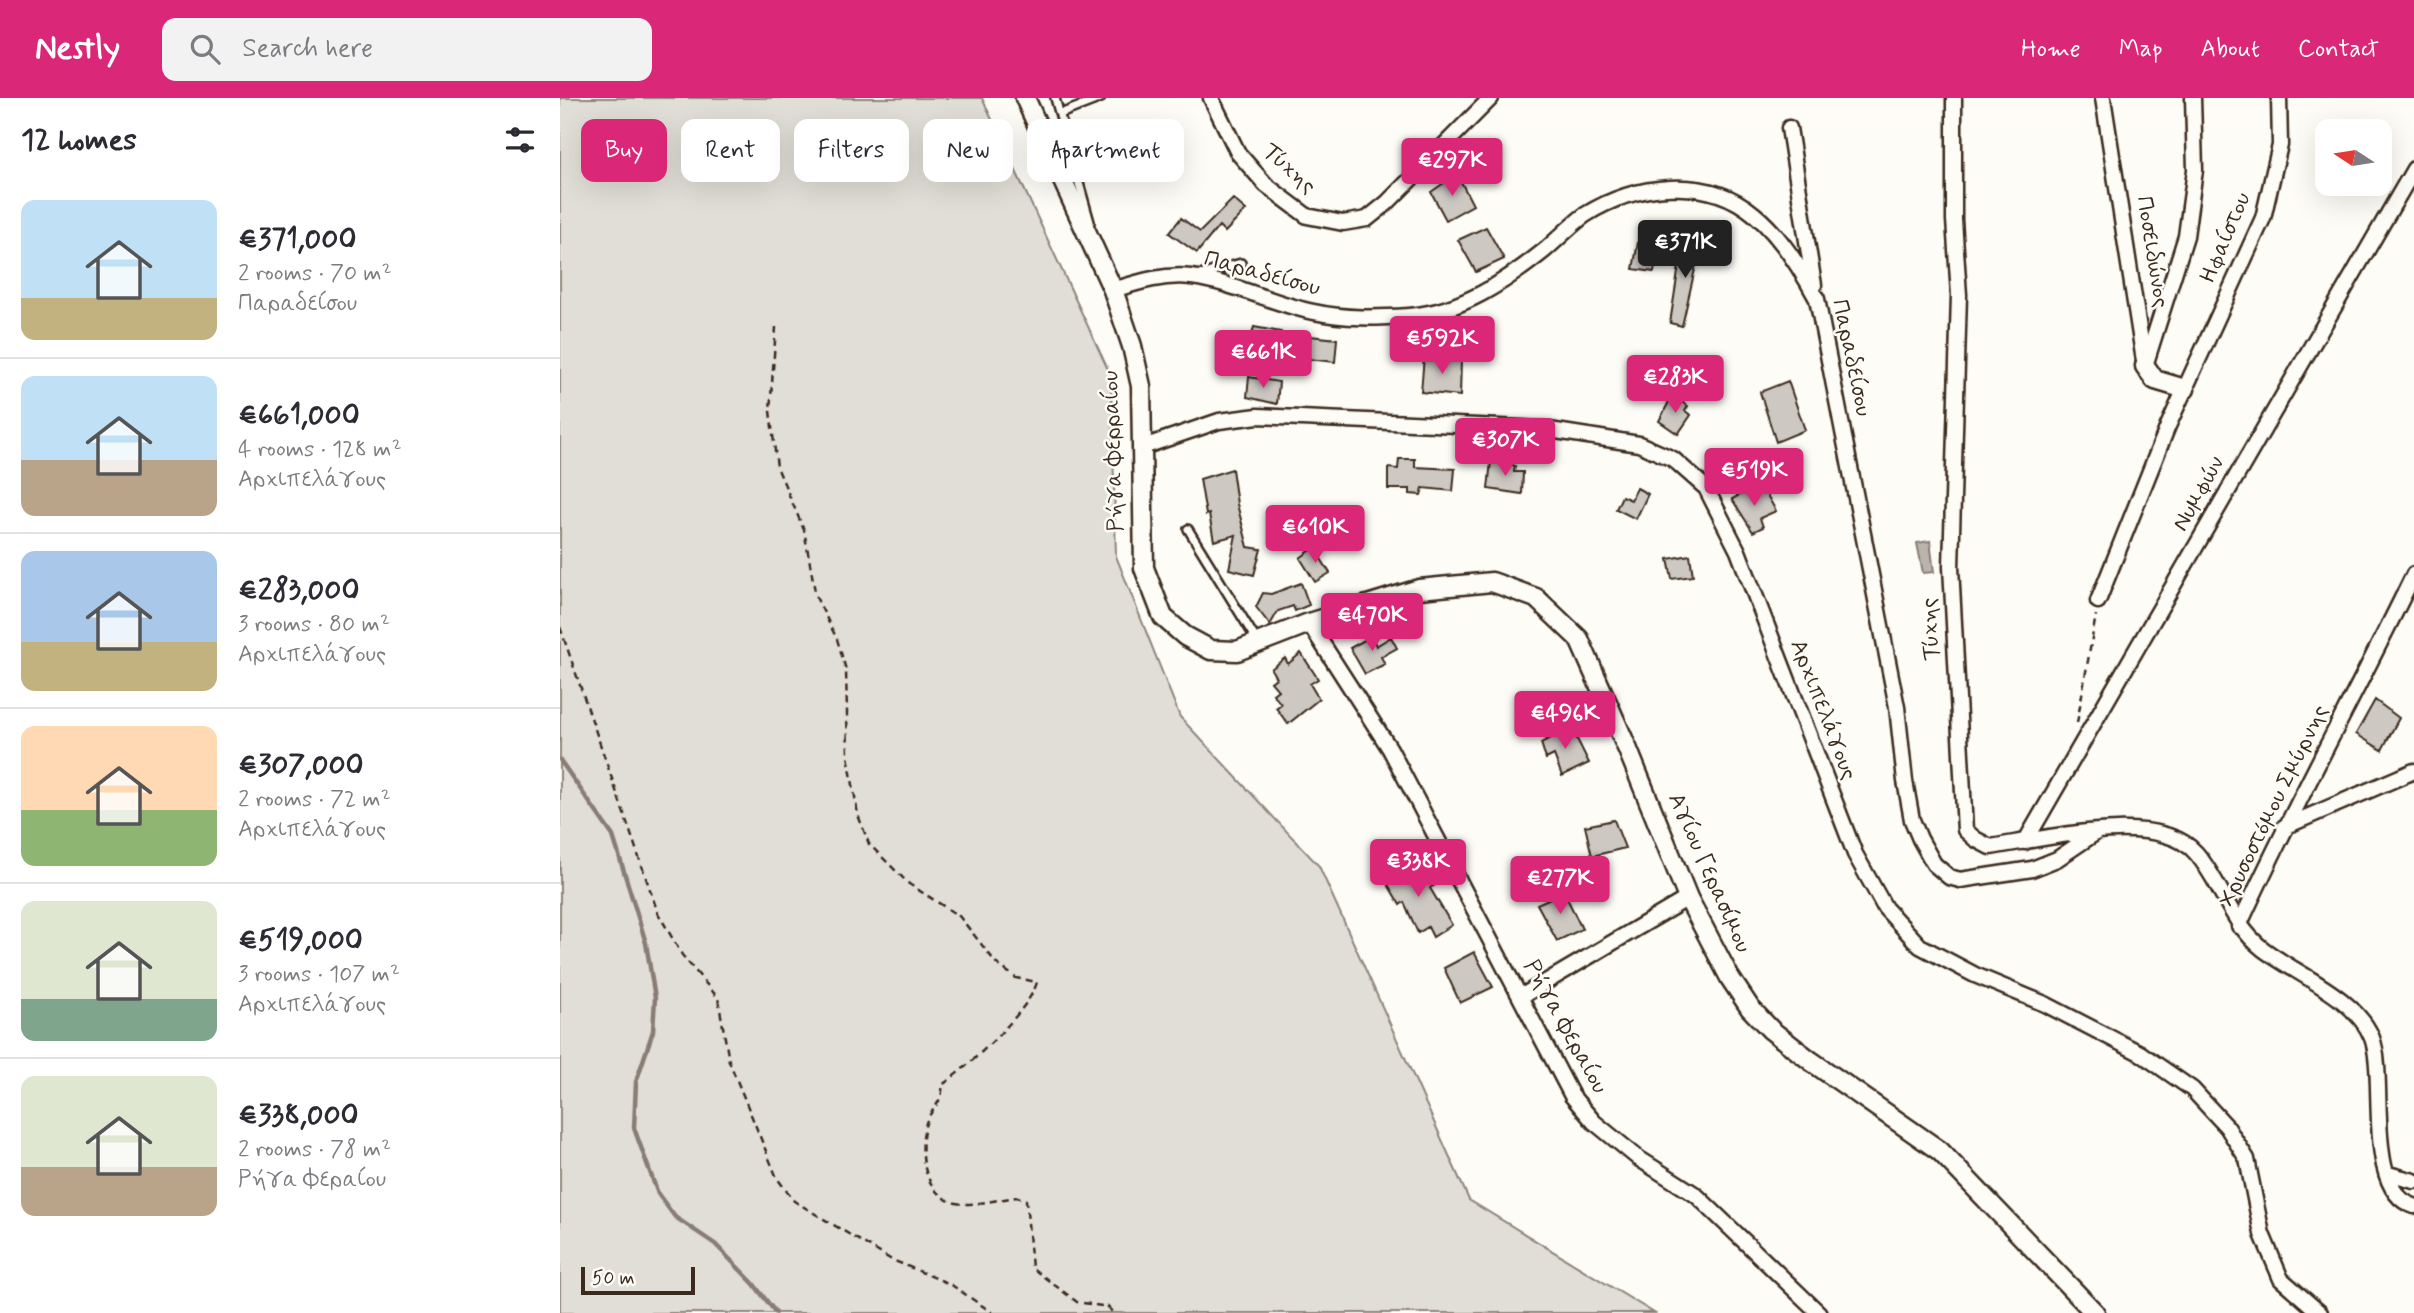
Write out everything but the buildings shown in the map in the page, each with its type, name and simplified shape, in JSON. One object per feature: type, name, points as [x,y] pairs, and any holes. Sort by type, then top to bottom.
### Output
[{"type":"street","name":"Ρήγα Φερραίου","points":[[1025,98],[1113,290],[1132,346],[1141,386],[1143,568],[1163,617],[1185,636],[1211,650],[1237,651],[1309,623]]},
{"type":"street","name":"Τύχης","points":[[1210,98],[1238,153],[1266,185],[1307,216],[1343,223],[1367,219],[1387,203],[1491,98]]},
{"type":"street","name":"Τύχης","points":[[1954,98],[1954,220],[1959,295],[1951,567],[1962,818],[1965,830],[1990,847],[2097,832],[2134,830],[2171,836],[2196,852],[2239,926]]},
{"type":"street","name":"Ποσειδώνος","points":[[2103,98],[2145,366]]},
{"type":"street","points":[[2185,388],[2155,380],[2145,366],[2186,236],[2195,170],[2193,98]]},
{"type":"street","name":"Ηφαίστου","points":[[2098,601],[2185,388],[2263,218],[2280,145],[2279,98]]},
{"type":"street","points":[[1790,128],[1817,299]]},
{"type":"street","name":"Νυμφών","points":[[2025,842],[2414,169]]},
{"type":"street","name":"Παραδείσου","points":[[1113,290],[1147,279],[1193,277],[1336,316],[1420,315],[1459,305],[1484,293],[1508,278],[1584,216],[1639,191],[1670,187],[1716,194],[1755,214],[1804,274],[1817,299],[1897,707],[1912,820],[1920,839],[1934,864],[1949,877],[1960,880],[2032,869],[2057,859],[2097,832]]},
{"type":"street","name":"Αρχιπελάγους","points":[[1143,447],[1219,421],[1258,416],[1543,429],[1639,444],[1673,459],[1706,488],[1738,551],[1855,853],[1885,908],[1920,946],[1975,975],[2045,1004],[2128,1047],[2192,1089],[2227,1127],[2247,1159],[2262,1234],[2281,1279],[2320,1313]]},
{"type":"street","name":"Χρυσοστόμου Σμύρνης","points":[[2414,574],[2320,764],[2284,827],[2239,926],[2262,948],[2362,1018],[2373,1040],[2380,1146],[2388,1174],[2401,1199],[2414,1206]]},
{"type":"street","name":"Αγίου Γερασίμου","points":[[1309,623],[1419,589],[1468,583],[1492,582],[1536,598],[1579,639],[1629,750],[1688,898],[1730,978],[1771,1030],[1940,1152],[2095,1313]]},
{"type":"street","name":"Ρήγα Φεραίου","points":[[1309,623],[1390,749],[1494,950],[1522,996],[1572,1096],[1594,1122],[1638,1158],[1696,1195],[1819,1313]]},
{"type":"street","points":[[2284,827],[2414,771]]},
{"type":"street","points":[[1522,996],[1688,898]]},
{"type":"street","points":[[2388,1174],[2414,1181]]},
{"type":"lane","points":[[1055,98],[1104,273]]},
{"type":"lane","points":[[1060,114],[1101,98]]},
{"type":"lane","points":[[1193,277],[1241,263]]},
{"type":"lane","points":[[1188,529],[1259,644]]},
{"type":"path","points":[[776,327],[771,411],[777,467],[804,530],[816,597],[837,639],[846,670],[848,755],[858,815],[869,844],[909,884],[959,916],[997,964],[1016,978],[1037,982],[1022,1007],[998,1036],[942,1085],[943,1098],[929,1115],[920,1142],[923,1165],[937,1191],[962,1204],[1018,1197],[1026,1200],[1032,1268],[1077,1301],[1108,1307],[1113,1313]]},
{"type":"path","points":[[2077,726],[2098,601]]},
{"type":"path","points":[[560,627],[570,664],[658,913],[682,955],[718,998],[729,1061],[777,1178],[794,1201],[890,1259],[950,1284],[993,1313]]},
{"type":"shaded area","points":[[560,98],[982,98],[992,119],[923,119],[923,182],[1013,182],[1013,165],[1111,376],[1116,556],[1180,717],[1319,866],[1469,1200],[1654,1313],[560,1313]]},
{"type":"shaded area","points":[[1496,441],[1521,442],[1519,455],[1495,454]]},
{"type":"shaded area","points":[[1930,541],[1934,572],[1923,573],[1917,543]]},
{"type":"waterway","points":[[560,760],[613,836],[646,943],[655,998],[653,1031],[636,1082],[634,1128],[658,1194],[675,1217],[715,1244],[753,1283],[776,1313]]}]
